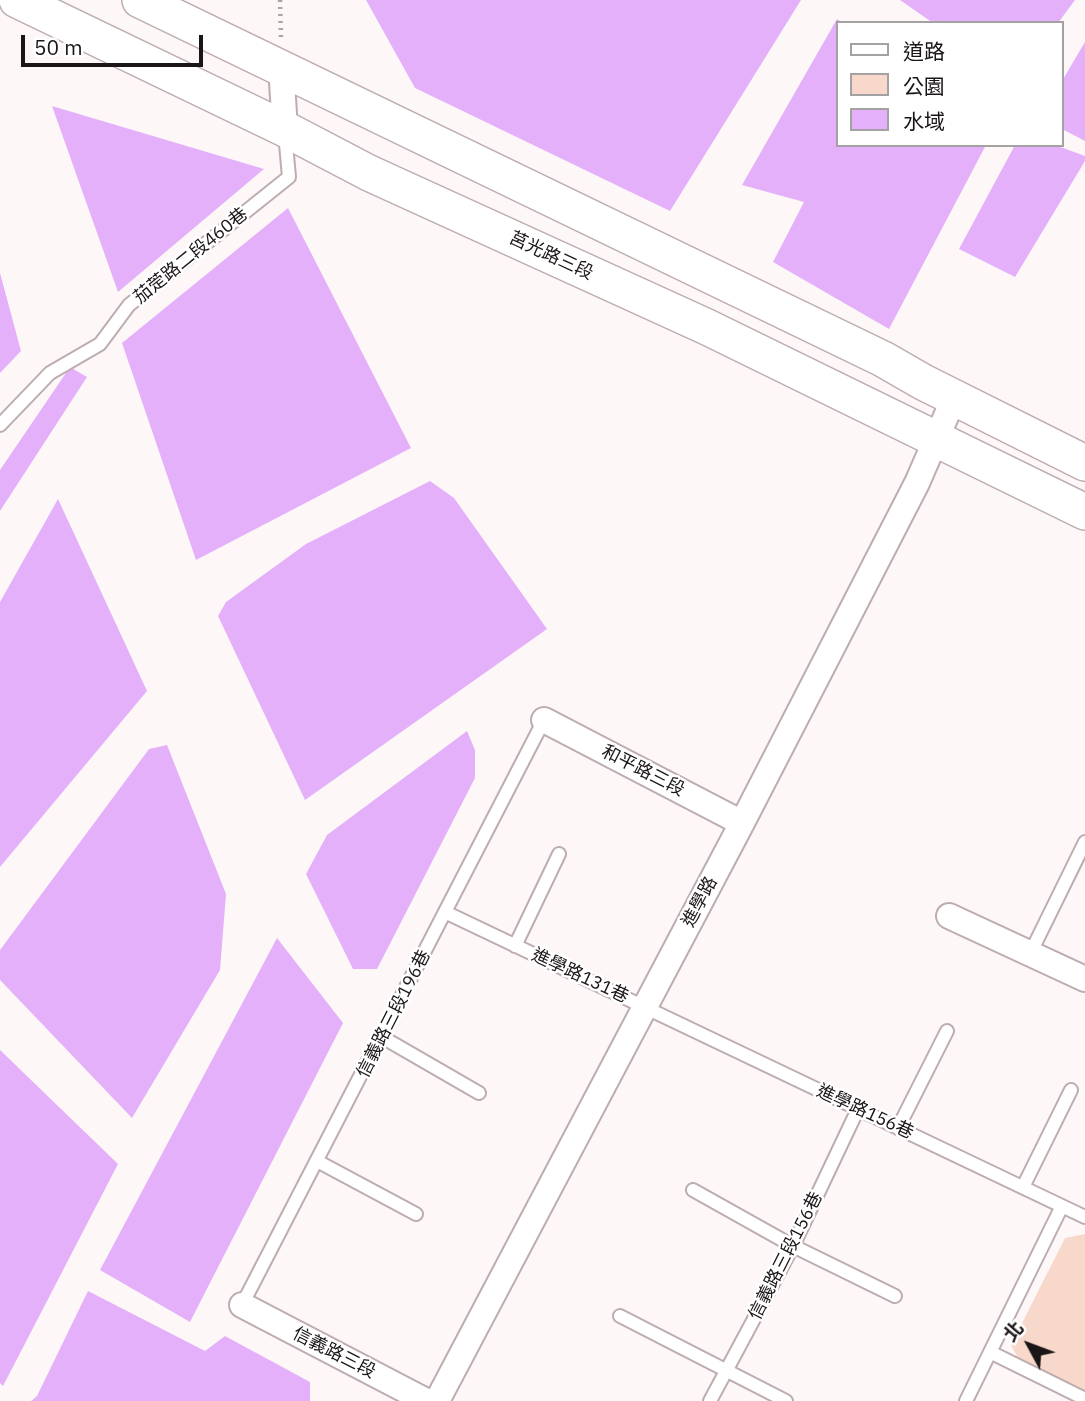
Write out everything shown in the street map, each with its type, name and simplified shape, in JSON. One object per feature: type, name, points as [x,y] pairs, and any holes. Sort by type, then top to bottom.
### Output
[{"type":"street","name":"莒光路三段","points":[[17,0],[285,129],[369,173],[707,327],[1085,512]]},
{"type":"street","points":[[141,0],[871,353],[1085,463]]},
{"type":"street","points":[[281,67],[285,129]]},
{"type":"street","name":"進學路","points":[[437,1401],[917,483],[954,398]]},
{"type":"street","name":"和平路三段","points":[[544,720],[742,822]]},
{"type":"street","points":[[949,916],[1085,979]]},
{"type":"street","name":"信義路三段","points":[[242,1306],[426,1401]]},
{"type":"lane","name":"茄萣路二段460巷","points":[[0,425],[50,373],[100,344],[129,305],[289,177],[285,129]]},
{"type":"lane","name":"信義路三段196巷","points":[[242,1306],[447,913],[544,720]]},
{"type":"lane","points":[[1030,954],[1085,842]]},
{"type":"lane","name":"進學路131巷","points":[[515,946],[559,854]]},
{"type":"lane","name":"進學路131巷","points":[[447,913],[645,1007]]},
{"type":"lane","name":"進學路156巷","points":[[645,1007],[1085,1216]]},
{"type":"lane","points":[[898,1128],[947,1031]]},
{"type":"lane","points":[[382,1037],[479,1093]]},
{"type":"lane","points":[[1023,1187],[1071,1090]]},
{"type":"lane","name":"信義路三段156巷","points":[[710,1401],[793,1246],[858,1109]]},
{"type":"lane","points":[[317,1161],[416,1214]]},
{"type":"lane","points":[[693,1190],[793,1246],[895,1296]]},
{"type":"lane","points":[[966,1401],[1062,1206]]},
{"type":"lane","points":[[620,1316],[786,1401]]},
{"type":"lane","points":[[990,1352],[1085,1399]]},
{"type":"green space","points":[[1085,1234],[1085,1391],[1019,1360],[1011,1345],[1065,1238]]},
{"type":"water","points":[[366,0],[801,0],[670,211],[415,88]]},
{"type":"water","points":[[900,0],[1075,0],[1059,21],[930,21]]},
{"type":"water","points":[[837,19],[840,21],[836,21],[836,147],[985,147],[889,329],[773,262],[804,202],[742,185]]},
{"type":"water","points":[[1085,42],[1085,141],[1064,130],[1064,78]]},
{"type":"water","points":[[52,106],[264,169],[118,292]]},
{"type":"water","points":[[1014,147],[1060,147],[1085,156],[1085,161],[1015,277],[959,249]]},
{"type":"water","points":[[288,208],[411,448],[196,560],[122,343]]},
{"type":"water","points":[[0,273],[21,351],[0,373]]},
{"type":"water","points":[[70,367],[87,377],[0,511],[0,470]]},
{"type":"water","points":[[430,481],[454,498],[547,629],[305,800],[218,616],[226,602],[306,544]]},
{"type":"water","points":[[58,499],[147,691],[0,867],[0,602]]},
{"type":"water","points":[[467,731],[475,750],[475,778],[377,969],[353,969],[306,874],[327,835]]},
{"type":"water","points":[[167,745],[226,894],[220,970],[132,1118],[0,980],[0,950],[149,749]]},
{"type":"water","points":[[277,938],[343,1023],[190,1322],[100,1270]]},
{"type":"water","points":[[0,1050],[118,1164],[3,1386],[0,1383]]},
{"type":"water","points":[[88,1291],[205,1351],[225,1336],[310,1382],[310,1401],[31,1401],[37,1396]]}]
